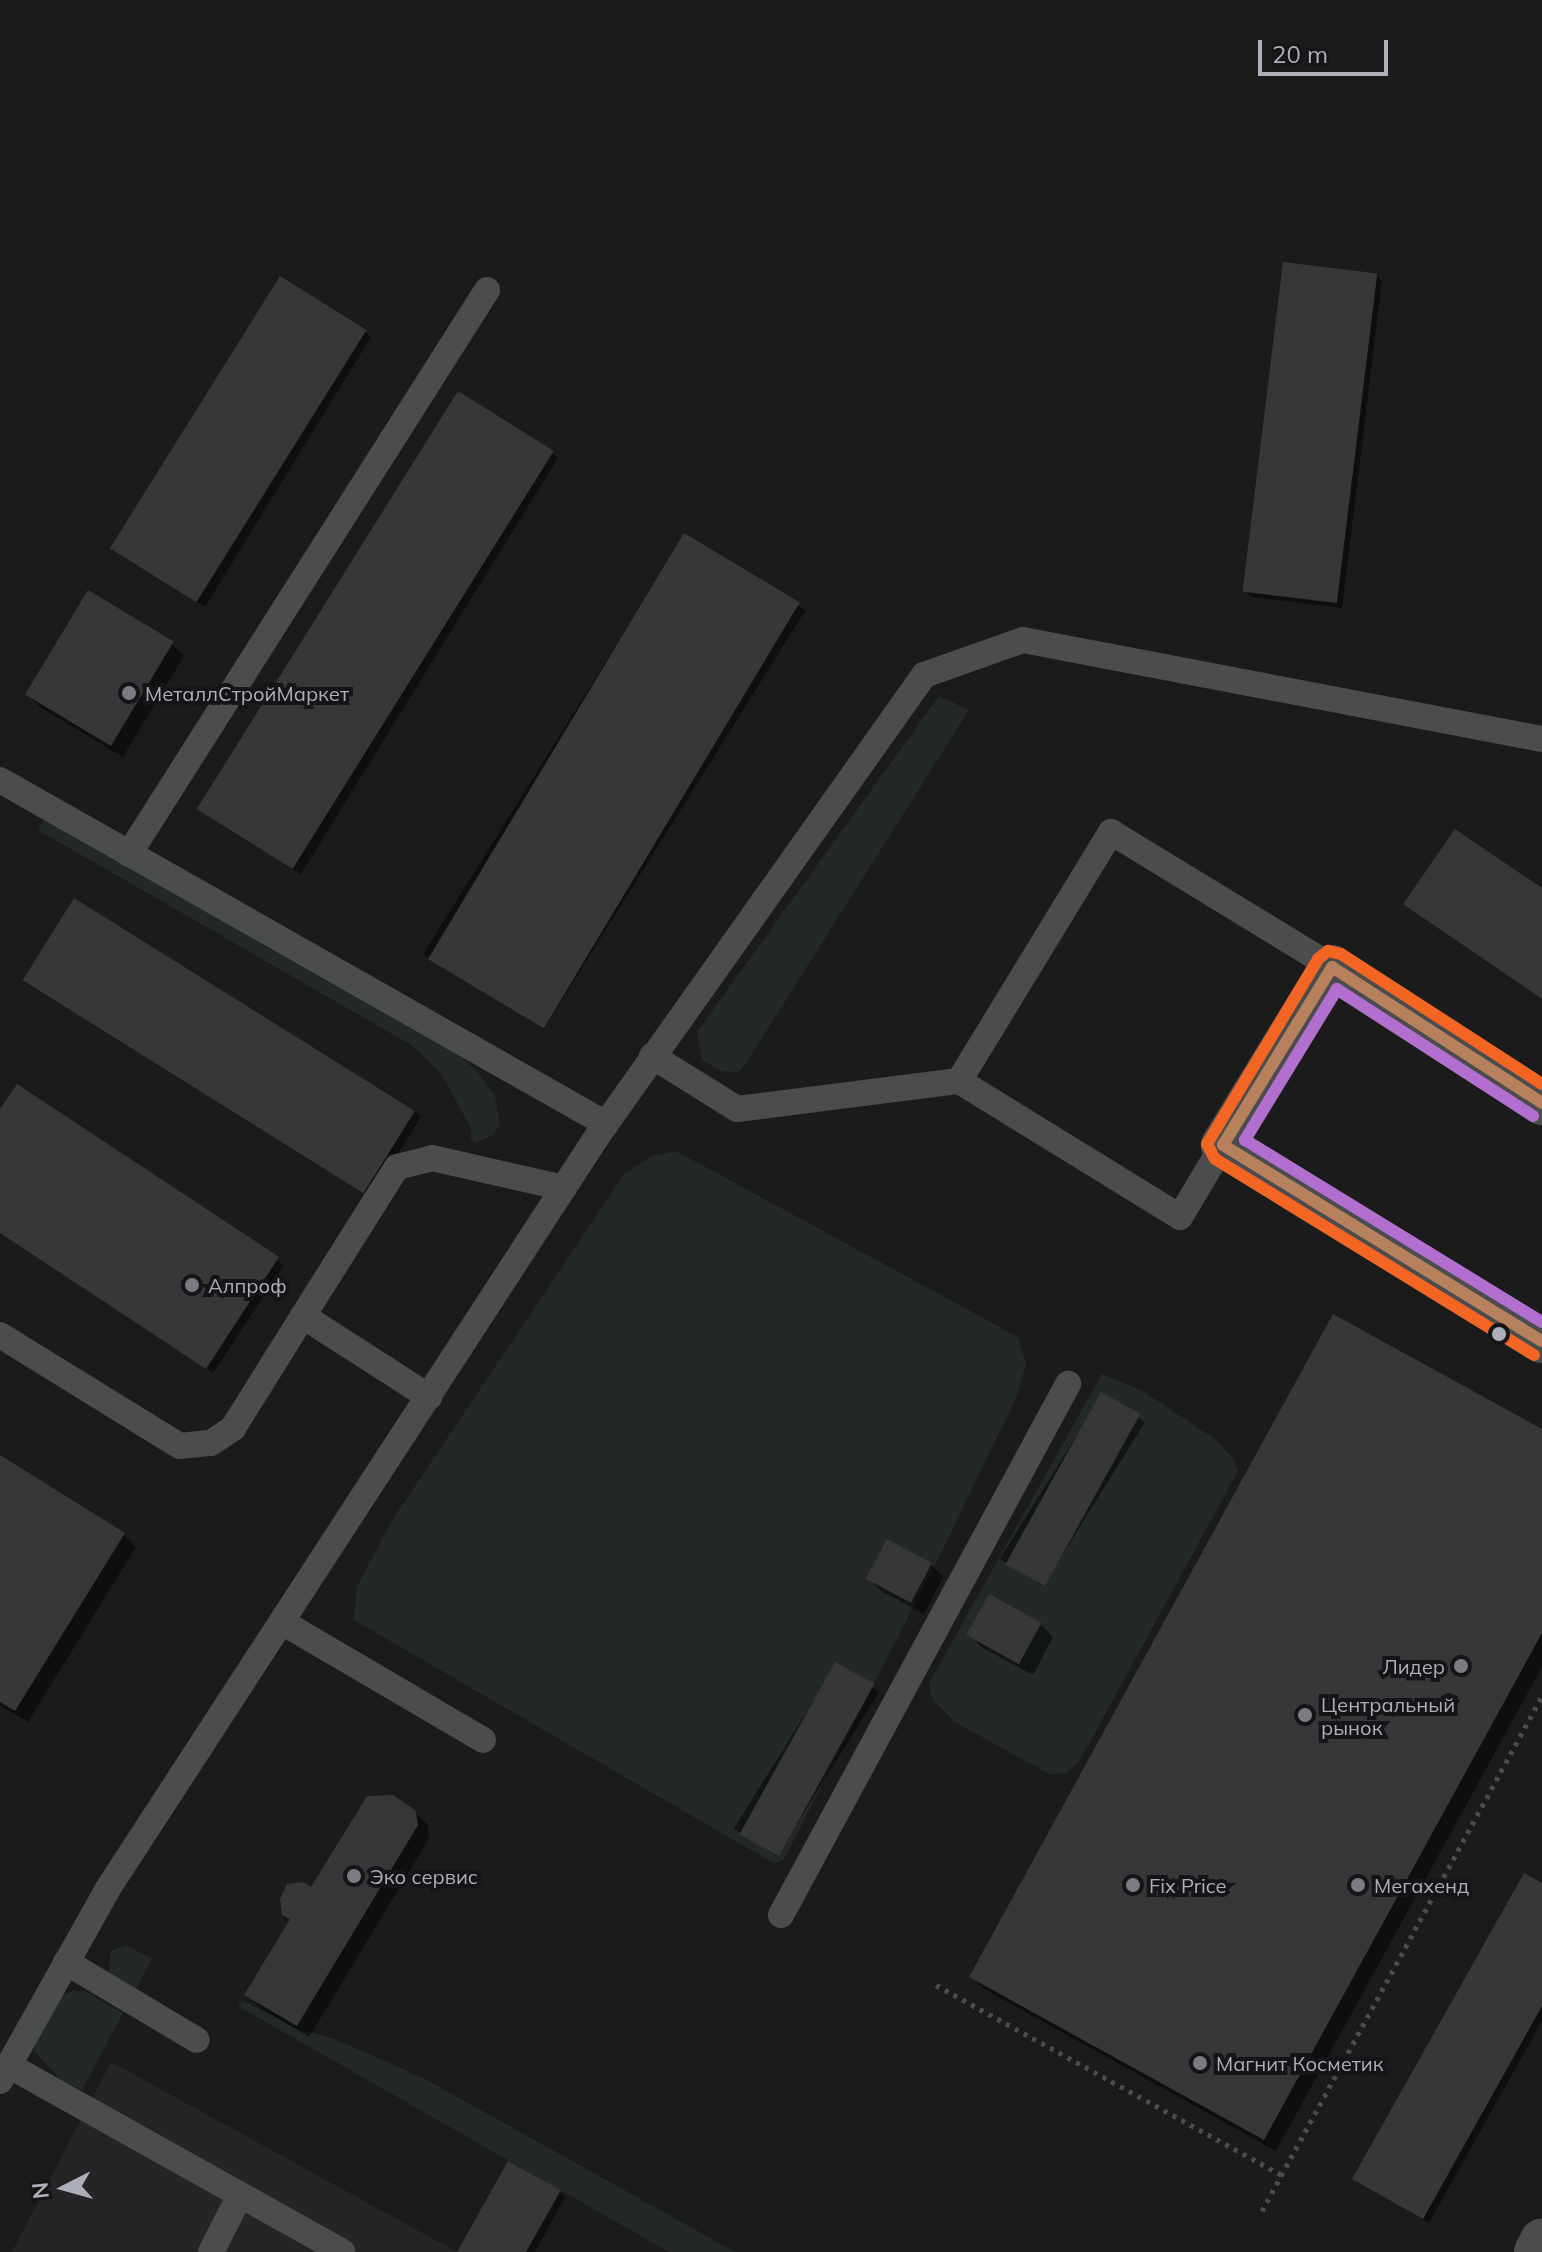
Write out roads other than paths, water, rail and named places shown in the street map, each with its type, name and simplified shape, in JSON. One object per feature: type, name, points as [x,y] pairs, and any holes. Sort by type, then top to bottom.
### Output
[{"type":"street","points":[[1542,1103],[1332,967],[1223,1145],[1542,1341]]},
{"type":"street","points":[[1536,2252],[1542,2240]]},
{"type":"lane","points":[[129,854],[487,290]]},
{"type":"lane","points":[[342,2252],[240,2195],[4,2073],[107,1890],[606,1124],[924,675],[1023,640],[1542,739]]},
{"type":"lane","points":[[0,780],[606,1124]]},
{"type":"lane","points":[[959,1081],[1111,832],[1332,967]]},
{"type":"lane","points":[[652,1056],[737,1109],[959,1081],[1180,1217],[1223,1145]]},
{"type":"lane","points":[[0,1335],[180,1446],[211,1443],[233,1428],[397,1167],[432,1158],[564,1188]]},
{"type":"lane","points":[[303,1316],[429,1397]]},
{"type":"lane","points":[[781,1915],[1068,1384]]},
{"type":"lane","points":[[282,1622],[483,1740]]},
{"type":"lane","points":[[66,1962],[197,2040]]},
{"type":"lane","points":[[211,2252],[240,2195]]},
{"type":"place","name":"МеталлСтройМаркет","points":[[129,693]]},
{"type":"place","name":"Алпроф","points":[[192,1285]]},
{"type":"place","name":"Лидер","points":[[1461,1666]]},
{"type":"place","name":"Центральный рынок","points":[[1305,1715]]},
{"type":"place","name":"Эко сервис","points":[[354,1876]]},
{"type":"place","name":"Fix Price","points":[[1133,1885]]},
{"type":"place","name":"Мегахенд","points":[[1358,1885]]},
{"type":"place","name":"Магнит Косметик","points":[[1200,2063]]}]
